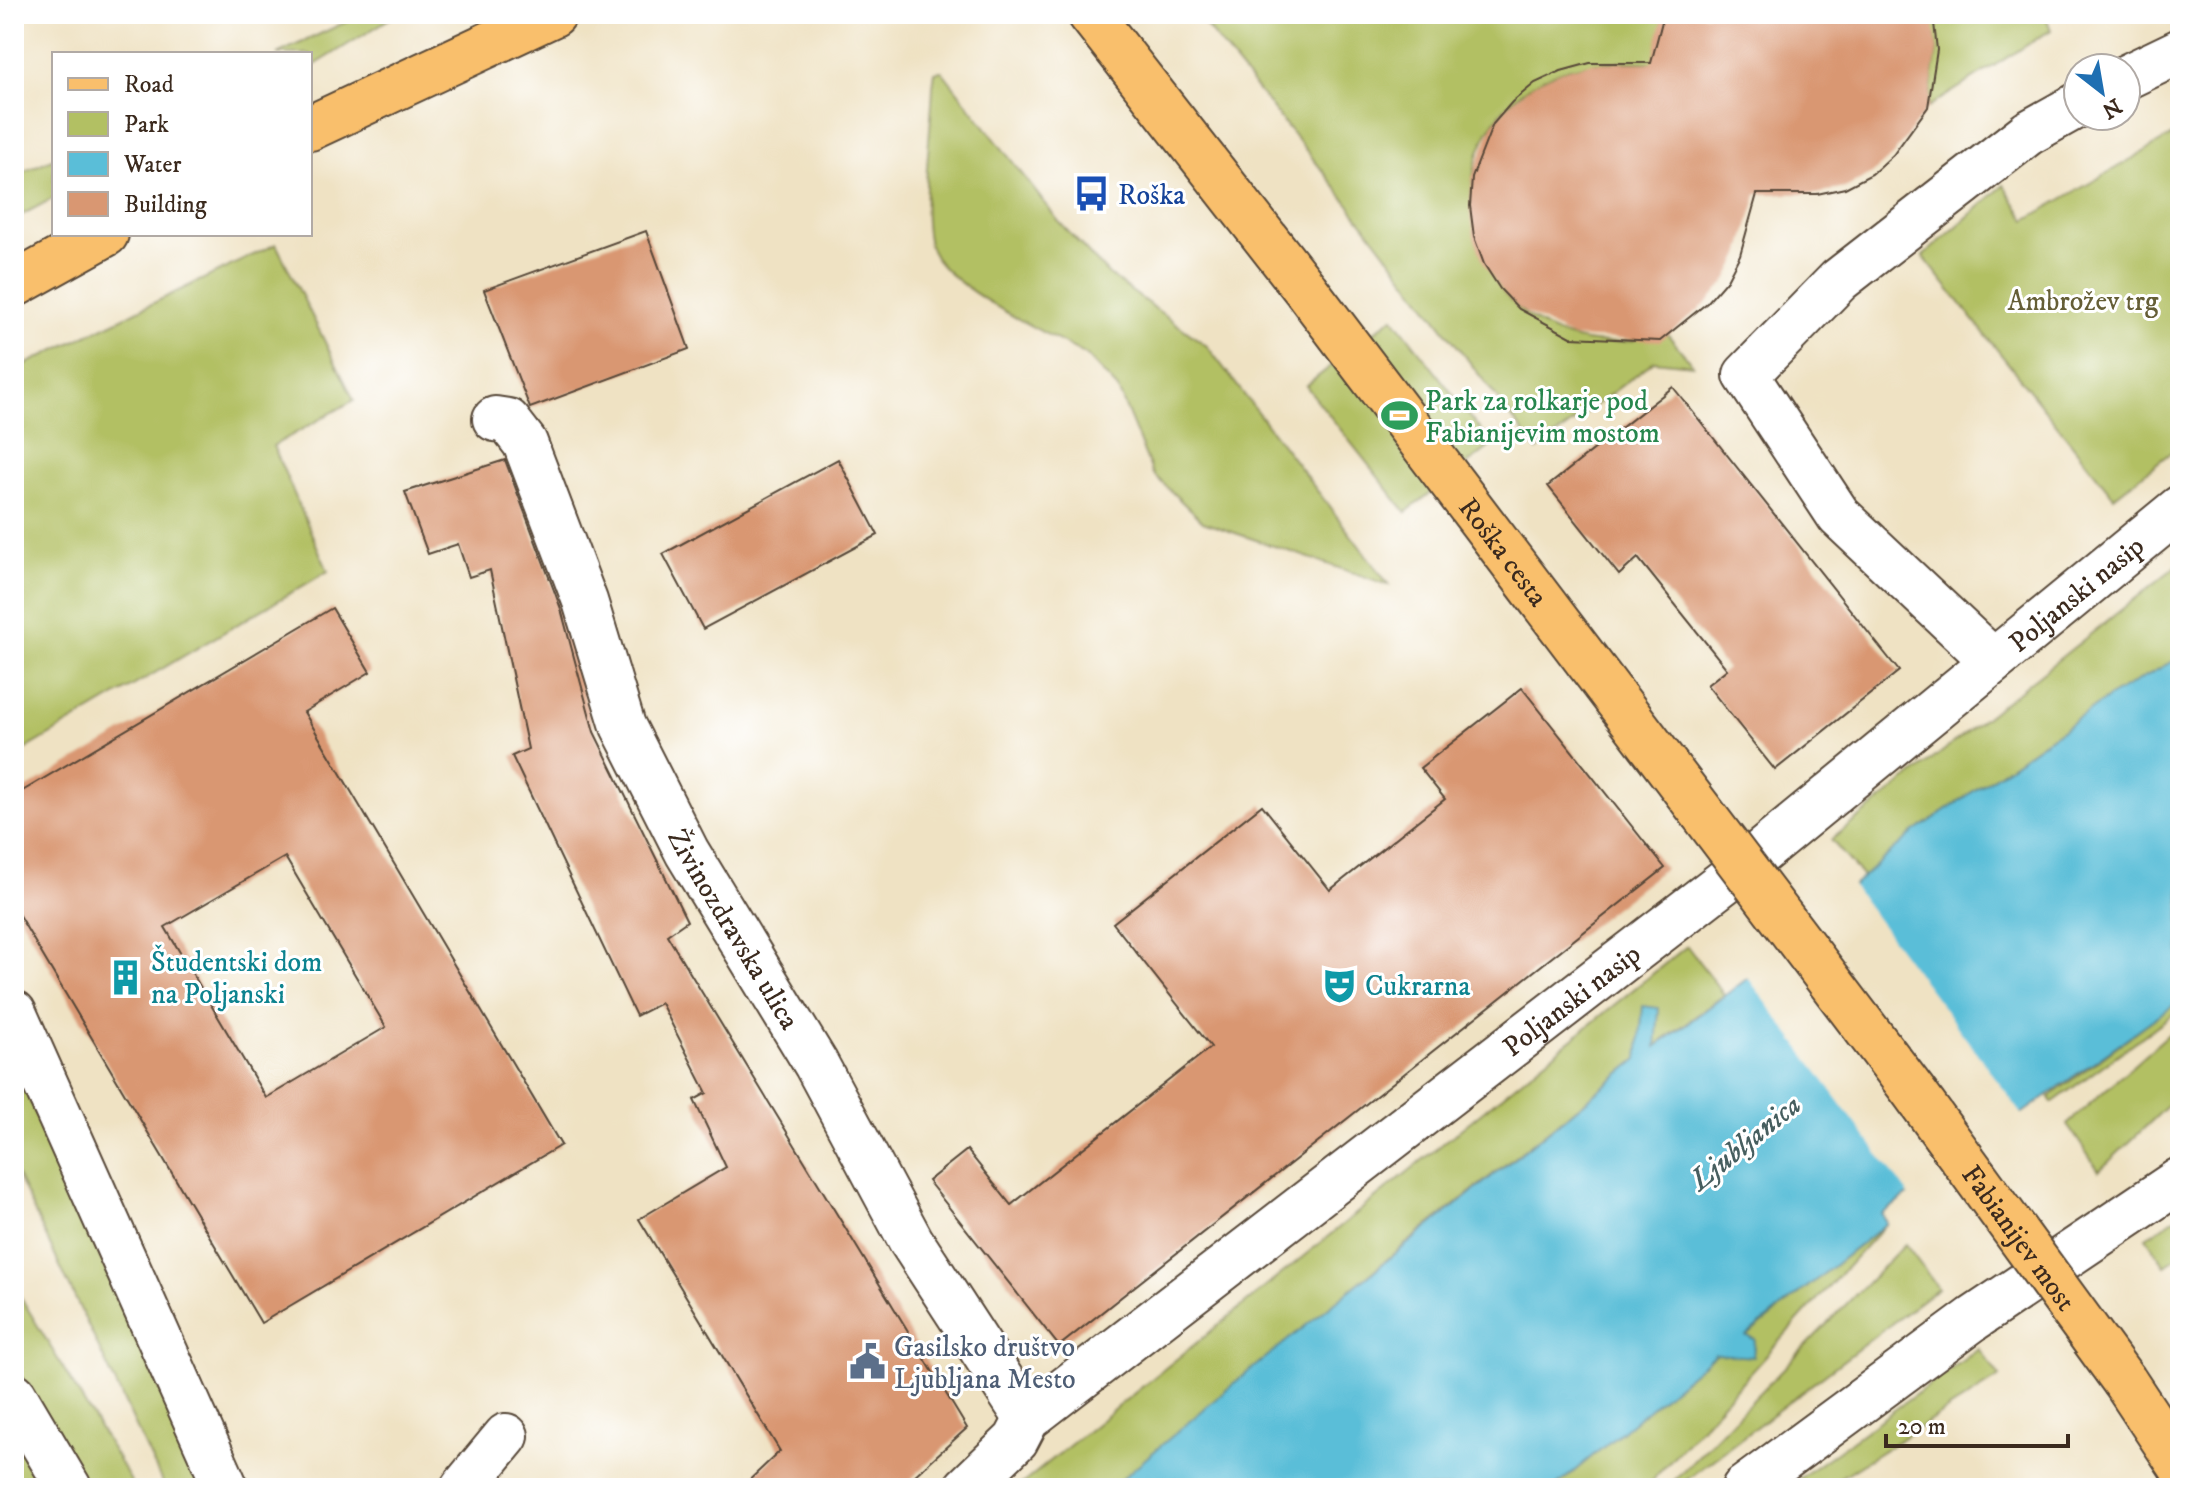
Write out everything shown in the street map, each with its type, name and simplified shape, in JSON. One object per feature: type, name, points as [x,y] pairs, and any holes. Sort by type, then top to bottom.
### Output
[{"type":"main road","points":[[312,127],[554,14]]},
{"type":"main road","name":"Roška cesta","points":[[1090,14],[1306,290],[1913,1091]]},
{"type":"main road","points":[[14,285],[102,236]]},
{"type":"main road","name":"Fabianijev most","points":[[1913,1091],[2125,1382],[2180,1465]]},
{"type":"street","points":[[2142,69],[2180,51]]},
{"type":"street","points":[[1992,660],[1839,516],[1746,375],[1839,280],[2028,133],[2062,114]]},
{"type":"street","name":"Živinozdravska ulica","points":[[495,419],[508,421],[525,443],[585,601],[623,726],[687,852],[816,1064],[911,1241],[1027,1419]]},
{"type":"street","name":"Poljanski nasip","points":[[966,1488],[1016,1440],[1027,1419],[1738,871],[2180,508]]},
{"type":"street","points":[[14,1013],[226,1488]]},
{"type":"street","points":[[1744,1488],[1973,1319],[2180,1180]]},
{"type":"street","points":[[14,1395],[69,1488]]},
{"type":"street","points":[[463,1488],[506,1436]]},
{"type":"green space","points":[[363,14],[397,14],[312,67],[312,52],[281,52]]},
{"type":"green space","points":[[1196,14],[1664,14],[1658,57],[1694,64],[1610,62],[1561,71],[1513,100],[1484,140],[1472,188],[1476,236],[1495,281],[1528,317],[1574,338],[1630,341],[1665,331],[1693,365],[1654,361],[1537,450],[1327,176]]},
{"type":"green space","points":[[1931,14],[2045,14],[2051,30],[1928,107],[1937,50]]},
{"type":"green space","points":[[942,71],[1060,223],[1109,275],[1207,346],[1389,585],[1203,522],[1153,474],[1118,389],[1086,355],[1000,309],[941,265],[931,250],[927,236],[926,195],[933,86],[935,72]]},
{"type":"green space","name":"Ambrožev trg","points":[[2180,131],[2180,445],[2114,497],[1923,256],[2004,185],[2026,220]]},
{"type":"green space","points":[[52,159],[52,199],[14,219],[14,176]]},
{"type":"green space","points":[[276,244],[354,400],[273,446],[328,571],[14,756],[14,370]]},
{"type":"green space","name":"Park za rolkarje pod Fabianijevim mostom","points":[[1393,317],[1492,445],[1406,512],[1306,386]]},
{"type":"green space","points":[[2180,563],[2180,657],[2109,697],[1913,833],[1864,878],[1831,840]]},
{"type":"green space","points":[[1687,946],[1724,995],[1638,1059],[1408,1242],[1111,1488],[1017,1488]]},
{"type":"green space","points":[[2176,1002],[2180,1009],[2052,1103],[2049,1097]]},
{"type":"green space","points":[[2180,1024],[2180,1094],[2099,1171],[2067,1124]]},
{"type":"green space","points":[[14,1066],[205,1488],[165,1488],[14,1169]]},
{"type":"green space","points":[[2180,1215],[2180,1255],[2165,1265],[2146,1237]]},
{"type":"green space","points":[[1887,1223],[1645,1488],[1554,1488],[1715,1354],[1745,1337]]},
{"type":"green space","points":[[1905,1244],[1938,1288],[1676,1488],[1667,1488]]},
{"type":"green space","points":[[14,1286],[135,1488],[14,1488]]},
{"type":"green space","points":[[1979,1349],[2000,1377],[1823,1488],[1786,1488]]},
{"type":"water","name":"Ljubljanica","points":[[2180,657],[2180,1007],[2176,1003],[1882,1214],[1887,1223],[1746,1336],[1755,1339],[1753,1357],[1715,1354],[1554,1488],[1111,1488],[1238,1380],[1638,1059],[1643,1006],[1659,1008],[1656,1047],[1748,978],[1913,833],[2109,697]]},
{"type":"pier","points":[[1851,884],[2025,1118],[1911,1198],[1746,975]]},
{"type":"building","points":[[1664,14],[1933,14],[1937,50],[1928,107],[1893,155],[1872,174],[1845,188],[1817,194],[1757,194],[1740,255],[1727,280],[1707,303],[1660,341],[1571,337],[1519,309],[1500,289],[1484,264],[1474,237],[1470,206],[1472,178],[1493,124],[1512,102],[1535,83],[1561,71],[1590,63],[1651,63]]},
{"type":"building","points":[[646,231],[689,349],[530,408],[484,290]]},
{"type":"building","points":[[1673,387],[1899,671],[1775,770],[1707,685],[1727,669],[1638,558],[1619,575],[1548,486]]},
{"type":"building","points":[[838,459],[878,535],[703,629],[663,554]]},
{"type":"building","points":[[505,460],[561,609],[594,732],[687,921],[667,935],[967,1428],[901,1488],[741,1488],[780,1451],[639,1219],[726,1167],[694,1100],[707,1093],[661,1003],[636,1016],[512,756],[528,749],[490,570],[469,577],[458,544],[428,554],[405,492]]},
{"type":"building","name":"Študentski dom na Poljanski","points":[[332,608],[370,672],[304,712],[561,1145],[261,1323],[14,907],[14,796]],"holes":[[[285,857],[386,1027],[266,1098],[165,927]]]},
{"type":"building","name":"Cukrarna","points":[[1522,688],[1665,868],[1059,1346],[928,1181],[967,1150],[1011,1205],[1211,1047],[1113,923],[1262,805],[1330,890],[1445,799],[1420,768]]},
{"type":"place","name":"Roška","points":[[1092,194]]},
{"type":"place","name":"Park za rolkarje pod Fabianijevim mostom","points":[[1399,416]]},
{"type":"place","name":"Študentski dom na Poljanski","points":[[125,977]]},
{"type":"place","name":"Cukrarna","points":[[1339,985]]},
{"type":"place","name":"Gasilsko društvo Ljubljana Mesto","points":[[868,1362]]}]
